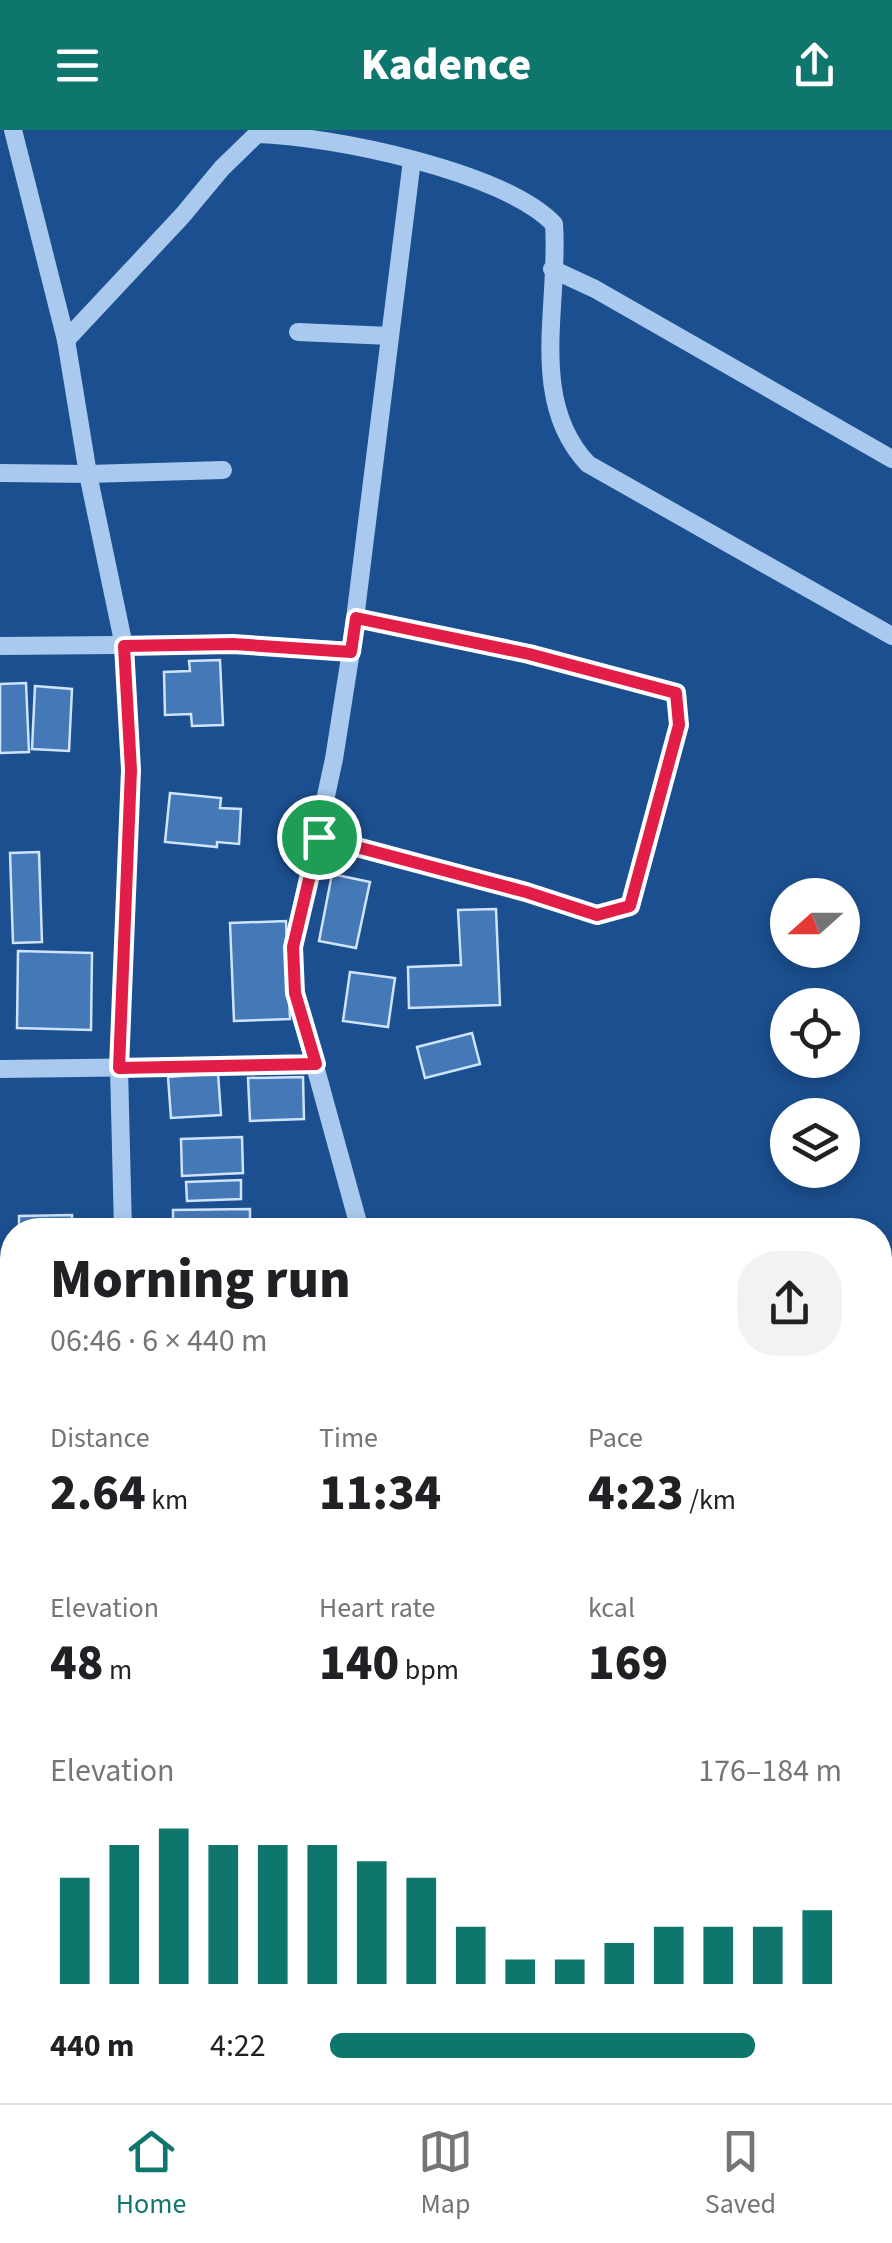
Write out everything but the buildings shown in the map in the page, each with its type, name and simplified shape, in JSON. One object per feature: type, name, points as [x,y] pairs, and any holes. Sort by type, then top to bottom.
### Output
[{"type":"street","points":[[66,340],[258,132],[339,142],[412,160],[520,197],[554,224],[550,366],[556,403],[573,448],[588,464],[892,636]]},
{"type":"street","points":[[16,138],[66,340],[88,474],[124,646],[131,770],[119,1068],[123,1218]]},
{"type":"street","points":[[357,1218],[295,993],[293,947],[319,837],[351,652],[412,160]]},
{"type":"street","points":[[552,269],[595,289],[892,459]]},
{"type":"street","points":[[298,332],[390,336]]},
{"type":"street","points":[[0,473],[224,470]]},
{"type":"street","points":[[319,837],[597,915],[630,906],[679,725],[676,693],[529,654],[356,618]]},
{"type":"street","points":[[0,646],[233,644],[351,652]]},
{"type":"street","points":[[0,1069],[316,1064]]},
{"type":"route","points":[[356,618],[529,654],[676,693],[679,725],[630,906],[597,915],[319,837],[293,947],[295,993],[316,1064],[119,1068],[131,770],[124,646],[233,644],[351,652],[356,618]]}]
